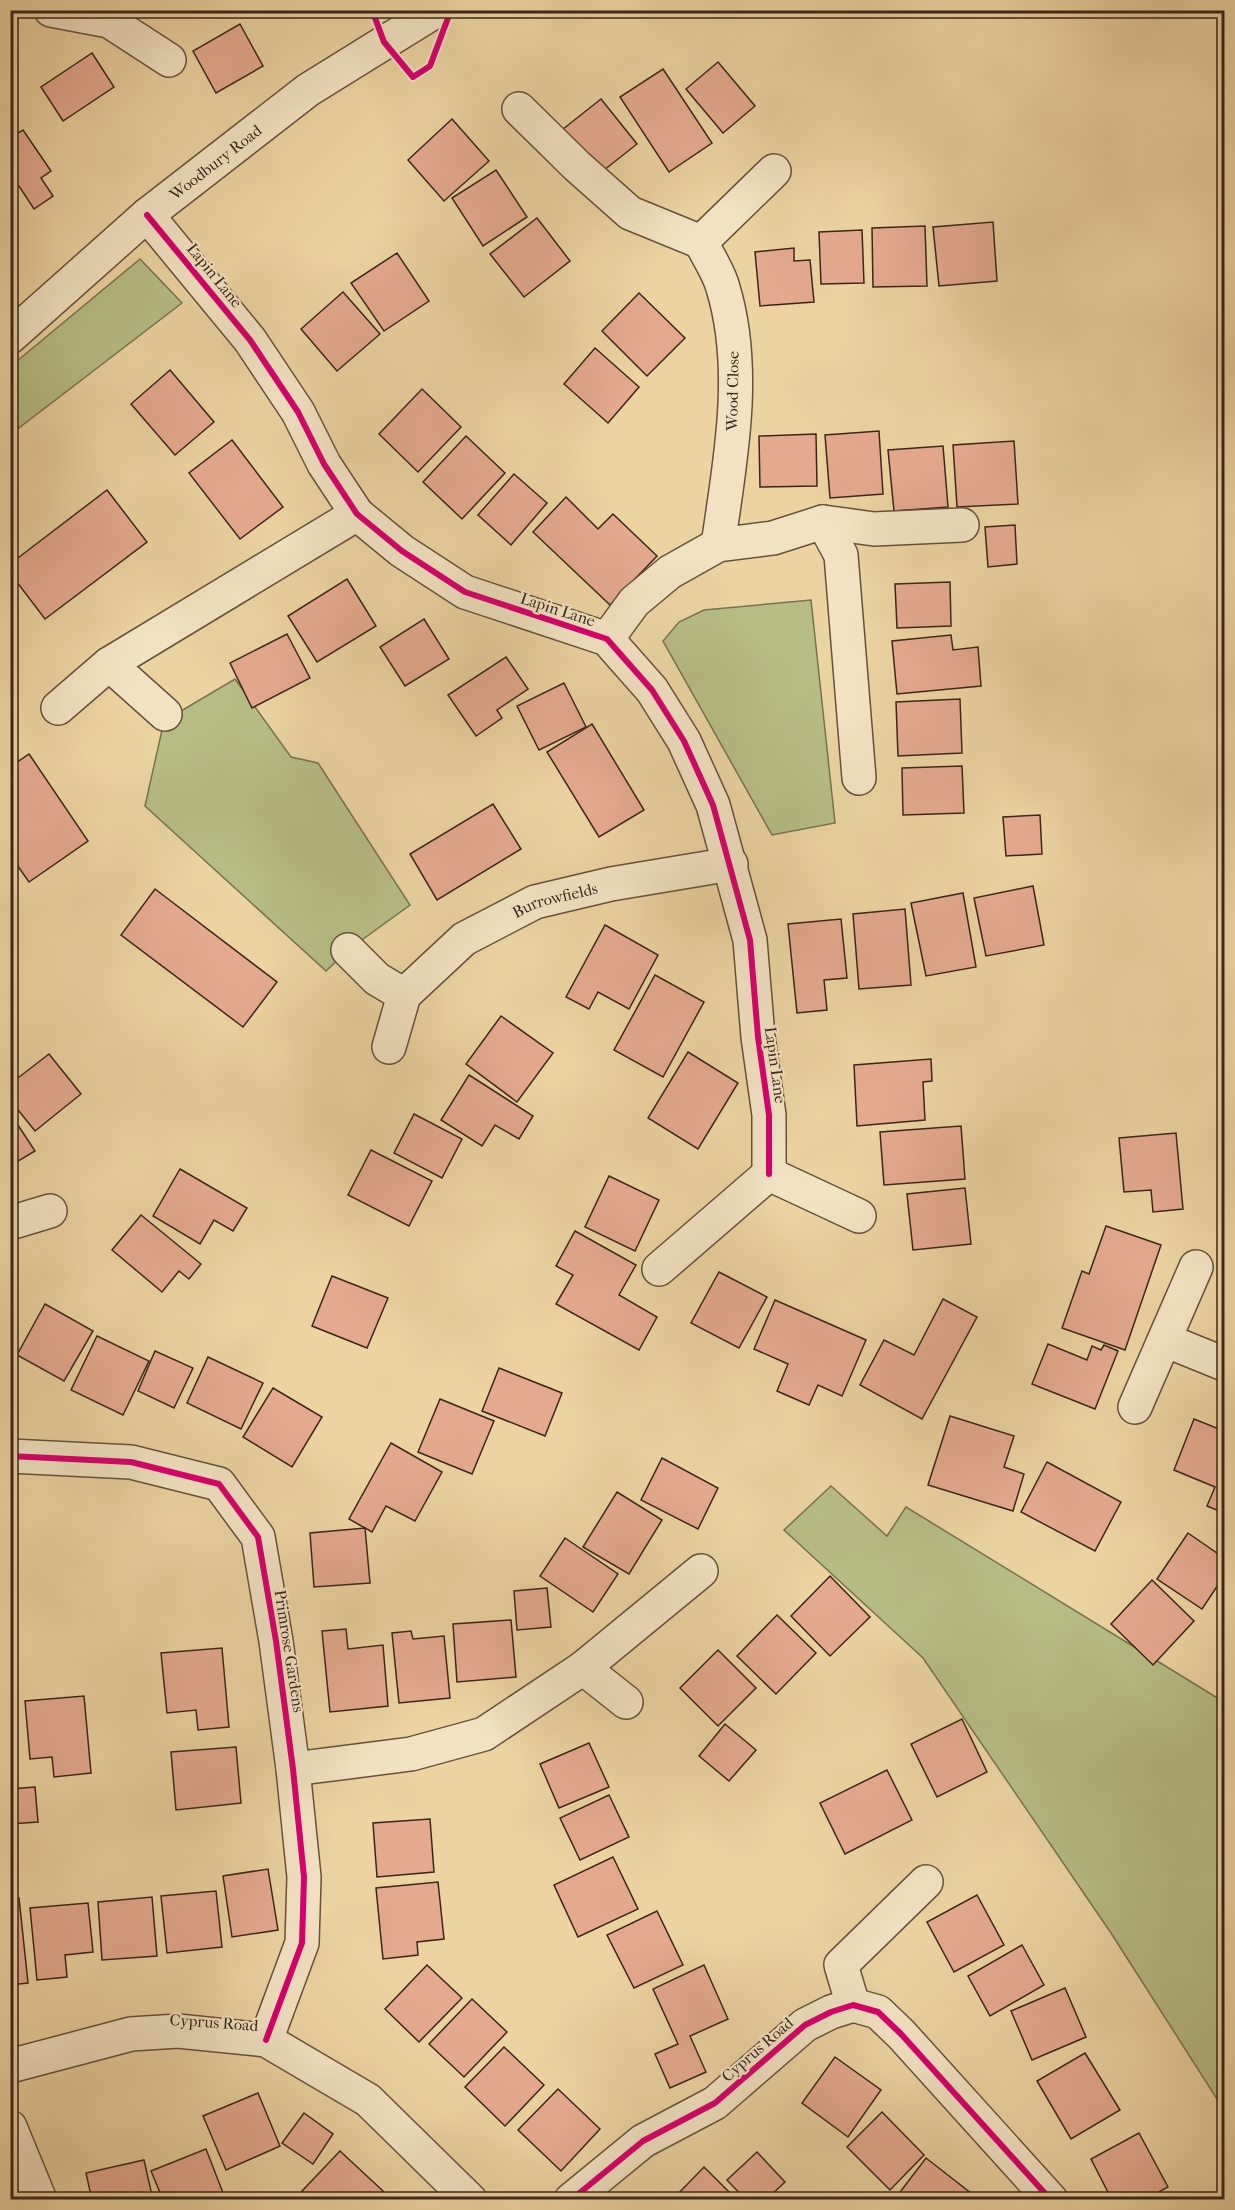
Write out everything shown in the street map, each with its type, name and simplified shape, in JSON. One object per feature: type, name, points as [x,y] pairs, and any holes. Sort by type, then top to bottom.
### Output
[{"type":"street","points":[[51,10],[109,21],[169,60]]},
{"type":"street","name":"Woodbury Road","points":[[10,337],[147,215],[308,90],[437,10]]},
{"type":"street","points":[[519,109],[577,166],[630,213],[701,242],[774,171]]},
{"type":"street","name":"Lapin Lane","points":[[147,215],[250,340],[298,412],[324,464],[357,514],[402,551],[465,592],[607,639],[652,690],[684,741],[712,805],[750,940],[758,1037],[769,1115],[769,1174]]},
{"type":"street","name":"Wood Close","points":[[701,242],[723,287],[732,334],[735,383],[730,463],[718,545]]},
{"type":"street","points":[[58,708],[110,664],[357,514]]},
{"type":"street","points":[[823,522],[841,555],[859,778]]},
{"type":"street","points":[[607,639],[634,602],[670,572],[718,545],[773,538],[823,522],[874,529],[962,525]]},
{"type":"street","points":[[110,664],[165,714]]},
{"type":"street","name":"Burrowfields","points":[[404,995],[464,939],[535,902],[611,884],[730,864]]},
{"type":"street","points":[[348,950],[376,979],[404,995],[389,1047]]},
{"type":"street","points":[[659,1269],[769,1174],[859,1216]]},
{"type":"street","points":[[10,1222],[50,1211]]},
{"type":"street","points":[[1135,1407],[1196,1267]]},
{"type":"street","points":[[1165,1340],[1224,1364]]},
{"type":"street","name":"Primrose Gardens","points":[[10,1456],[131,1462],[219,1484],[258,1537],[276,1641],[304,1876],[302,1943],[266,2040]]},
{"type":"street","points":[[293,1769],[411,1754],[484,1734],[583,1668],[701,1571]]},
{"type":"street","points":[[583,1668],[626,1702]]},
{"type":"street","points":[[926,1882],[841,1965],[853,2005],[878,2012],[901,2034],[1051,2199]]},
{"type":"street","name":"Cyprus Road","points":[[571,2199],[643,2141],[715,2103],[805,2025],[831,2012],[853,2005]]},
{"type":"street","name":"Cyprus Road","points":[[10,2066],[132,2034],[178,2031],[266,2040],[368,2100],[470,2199]]},
{"type":"street","points":[[10,2127],[40,2199]]},
{"type":"green space","points":[[140,259],[182,303],[11,434],[11,366]]},
{"type":"green space","points":[[811,600],[835,823],[772,835],[663,641],[679,622],[704,610]]},
{"type":"green space","points":[[235,679],[291,757],[318,763],[410,905],[348,950],[326,971],[145,806],[164,721]]},
{"type":"green space","points":[[831,1486],[887,1536],[906,1507],[1224,1702],[1224,2110],[1111,1933],[923,1658],[784,1530]]},
{"type":"building","points":[[240,24],[263,66],[216,93],[193,51]]},
{"type":"building","points":[[92,53],[114,87],[63,121],[41,87]]},
{"type":"building","points":[[718,62],[755,106],[723,133],[686,89]]},
{"type":"building","points":[[663,69],[712,143],[669,172],[620,97]]},
{"type":"building","points":[[601,99],[637,144],[594,178],[558,133]]},
{"type":"building","points":[[452,119],[489,161],[444,201],[408,160]]},
{"type":"building","points":[[23,130],[51,171],[41,178],[53,196],[34,209],[19,186],[10,191],[10,138]]},
{"type":"building","points":[[496,170],[527,217],[483,246],[452,198]]},
{"type":"building","points":[[537,218],[570,261],[524,297],[490,254]]},
{"type":"building","points":[[993,222],[997,281],[939,286],[933,227]]},
{"type":"building","points":[[925,226],[927,286],[873,287],[872,228]]},
{"type":"building","points":[[862,230],[864,283],[821,284],[819,232]]},
{"type":"building","points":[[794,248],[794,261],[810,260],[814,302],[760,306],[755,252]]},
{"type":"building","points":[[397,253],[429,301],[384,331],[351,283]]},
{"type":"building","points":[[343,292],[380,334],[337,371],[301,329]]},
{"type":"building","points":[[639,293],[685,338],[647,376],[602,331]]},
{"type":"building","points":[[595,348],[639,387],[608,423],[564,384]]},
{"type":"building","points":[[170,370],[214,422],[175,455],[131,404]]},
{"type":"building","points":[[422,389],[461,427],[418,472],[379,434]]},
{"type":"building","points":[[879,431],[883,494],[830,498],[825,435]]},
{"type":"building","points":[[816,434],[817,486],[760,487],[759,436]]},
{"type":"building","points":[[466,436],[505,473],[462,519],[423,482]]},
{"type":"building","points":[[232,440],[283,507],[240,539],[189,473]]},
{"type":"building","points":[[1014,441],[1018,504],[957,507],[953,445]]},
{"type":"building","points":[[943,446],[948,507],[894,511],[888,450]]},
{"type":"building","points":[[514,474],[547,503],[511,545],[478,515]]},
{"type":"building","points":[[107,490],[147,542],[45,619],[10,573],[10,564]]},
{"type":"building","points":[[566,497],[598,529],[613,514],[657,556],[610,605],[533,532]]},
{"type":"building","points":[[1015,525],[1017,564],[988,567],[985,527]]},
{"type":"building","points":[[347,579],[376,626],[317,662],[288,616]]},
{"type":"building","points":[[950,582],[951,626],[897,628],[895,584]]},
{"type":"building","points":[[424,619],[449,659],[405,686],[380,647]]},
{"type":"building","points":[[287,634],[310,678],[252,708],[230,663]]},
{"type":"building","points":[[951,635],[953,650],[978,647],[981,686],[897,694],[892,641]]},
{"type":"building","points":[[506,657],[528,689],[497,710],[502,718],[476,736],[448,695]]},
{"type":"building","points":[[564,683],[586,727],[539,750],[517,706]]},
{"type":"building","points":[[960,699],[962,753],[898,756],[896,702]]},
{"type":"building","points":[[592,724],[644,810],[599,837],[547,752]]},
{"type":"building","points":[[29,754],[88,841],[29,882],[10,855],[10,767]]},
{"type":"building","points":[[962,766],[964,813],[903,815],[902,768]]},
{"type":"building","points":[[493,804],[521,849],[437,900],[410,854]]},
{"type":"building","points":[[1040,815],[1042,854],[1006,856],[1003,817]]},
{"type":"building","points":[[1033,886],[1044,945],[986,956],[974,898]]},
{"type":"building","points":[[155,889],[277,982],[243,1027],[121,935]]},
{"type":"building","points":[[963,893],[976,967],[926,976],[911,903]]},
{"type":"building","points":[[905,909],[911,985],[859,989],[853,914]]},
{"type":"building","points":[[841,919],[847,978],[824,980],[827,1010],[797,1013],[788,924]]},
{"type":"building","points":[[605,925],[658,955],[629,1009],[598,992],[589,1009],[566,997]]},
{"type":"building","points":[[655,975],[704,1002],[663,1077],[614,1050]]},
{"type":"building","points":[[501,1016],[553,1053],[517,1102],[466,1064]]},
{"type":"building","points":[[688,1052],[738,1083],[698,1149],[648,1118]]},
{"type":"building","points":[[49,1054],[81,1094],[35,1131],[10,1100],[10,1084]]},
{"type":"building","points":[[931,1059],[932,1081],[923,1082],[925,1120],[857,1126],[854,1065]]},
{"type":"building","points":[[469,1075],[533,1116],[519,1139],[495,1125],[482,1146],[441,1120]]},
{"type":"building","points":[[10,1113],[35,1151],[10,1166]]},
{"type":"building","points":[[414,1114],[462,1139],[442,1178],[394,1153]]},
{"type":"building","points":[[961,1126],[965,1179],[884,1185],[880,1132]]},
{"type":"building","points":[[1176,1133],[1183,1209],[1153,1212],[1151,1190],[1124,1192],[1119,1138]]},
{"type":"building","points":[[371,1150],[432,1181],[409,1226],[348,1195]]},
{"type":"building","points":[[180,1169],[247,1208],[233,1231],[214,1220],[200,1244],[153,1216]]},
{"type":"building","points":[[609,1176],[659,1200],[635,1251],[585,1227]]},
{"type":"building","points":[[965,1188],[971,1244],[913,1250],[907,1194]]},
{"type":"building","points":[[141,1215],[201,1264],[189,1279],[179,1271],[162,1292],[112,1250]]},
{"type":"building","points":[[1106,1226],[1161,1245],[1125,1350],[1062,1328],[1082,1271],[1089,1274]]},
{"type":"building","points":[[575,1231],[636,1265],[619,1295],[657,1317],[639,1350],[556,1304],[573,1275],[556,1266]]},
{"type":"building","points":[[719,1272],[767,1297],[739,1348],[691,1323]]},
{"type":"building","points":[[332,1276],[388,1298],[367,1348],[312,1326]]},
{"type":"building","points":[[943,1299],[977,1317],[922,1419],[860,1385],[884,1340],[914,1355]]},
{"type":"building","points":[[775,1300],[866,1340],[842,1396],[818,1385],[809,1405],[777,1391],[788,1364],[754,1349]]},
{"type":"building","points":[[45,1304],[93,1331],[64,1381],[17,1355]]},
{"type":"building","points":[[97,1336],[149,1361],[123,1415],[71,1390]]},
{"type":"building","points":[[1048,1344],[1087,1360],[1092,1346],[1101,1350],[1104,1345],[1118,1351],[1095,1409],[1032,1384]]},
{"type":"building","points":[[155,1351],[193,1368],[174,1408],[138,1391]]},
{"type":"building","points":[[208,1357],[263,1383],[241,1429],[187,1403]]},
{"type":"building","points":[[499,1368],[562,1393],[545,1436],[482,1411]]},
{"type":"building","points":[[273,1388],[322,1417],[292,1467],[243,1437]]},
{"type":"building","points":[[440,1399],[494,1421],[472,1474],[418,1452]]},
{"type":"building","points":[[950,1416],[1014,1436],[1004,1467],[1024,1474],[1013,1511],[928,1485]]},
{"type":"building","points":[[1194,1419],[1224,1431],[1224,1513],[1207,1506],[1215,1487],[1174,1470]]},
{"type":"building","points":[[391,1443],[442,1472],[415,1521],[386,1506],[372,1532],[349,1519]]},
{"type":"building","points":[[662,1458],[718,1488],[698,1529],[641,1500]]},
{"type":"building","points":[[1047,1462],[1121,1502],[1095,1551],[1021,1512]]},
{"type":"building","points":[[617,1492],[662,1520],[629,1574],[583,1547]]},
{"type":"building","points":[[365,1528],[370,1583],[314,1587],[310,1533]]},
{"type":"building","points":[[1188,1533],[1224,1558],[1224,1576],[1202,1609],[1157,1579]]},
{"type":"building","points":[[565,1538],[618,1574],[593,1612],[540,1576]]},
{"type":"building","points":[[830,1576],[870,1617],[830,1656],[791,1616]]},
{"type":"building","points":[[1152,1580],[1194,1621],[1153,1665],[1111,1624]]},
{"type":"building","points":[[547,1588],[551,1627],[517,1630],[514,1591]]},
{"type":"building","points":[[777,1615],[816,1653],[776,1694],[737,1656]]},
{"type":"building","points":[[511,1620],[516,1677],[457,1682],[453,1624]]},
{"type":"building","points":[[346,1629],[348,1649],[383,1645],[388,1706],[330,1712],[322,1631]]},
{"type":"building","points":[[411,1631],[413,1639],[444,1636],[450,1698],[399,1703],[392,1633]]},
{"type":"building","points":[[222,1648],[229,1727],[198,1730],[196,1710],[167,1713],[161,1653]]},
{"type":"building","points":[[718,1650],[756,1688],[718,1726],[680,1688]]},
{"type":"building","points":[[84,1696],[91,1773],[54,1777],[52,1757],[30,1759],[25,1701]]},
{"type":"building","points":[[962,1719],[987,1772],[937,1797],[911,1744]]},
{"type":"building","points":[[725,1724],[756,1750],[729,1781],[699,1756]]},
{"type":"building","points":[[589,1743],[609,1787],[559,1808],[540,1764]]},
{"type":"building","points":[[236,1747],[241,1803],[176,1810],[171,1752]]},
{"type":"building","points":[[887,1770],[912,1820],[845,1854],[820,1803]]},
{"type":"building","points":[[35,1787],[38,1822],[10,1824],[10,1789]]},
{"type":"building","points":[[609,1795],[629,1837],[580,1860],[560,1818]]},
{"type":"building","points":[[430,1819],[434,1872],[377,1877],[373,1823]]},
{"type":"building","points":[[613,1857],[638,1909],[578,1937],[554,1885]]},
{"type":"building","points":[[268,1869],[278,1930],[232,1937],[223,1876]]},
{"type":"building","points":[[438,1882],[444,1939],[417,1942],[418,1955],[383,1959],[376,1888]]},
{"type":"building","points":[[216,1891],[222,1947],[167,1953],[161,1896]]},
{"type":"building","points":[[977,1895],[1004,1945],[954,1972],[927,1922]]},
{"type":"building","points":[[152,1897],[157,1956],[102,1960],[98,1902]]},
{"type":"building","points":[[19,1898],[28,1983],[10,1985],[10,1899]]},
{"type":"building","points":[[88,1903],[93,1952],[65,1955],[67,1977],[37,1980],[30,1908]]},
{"type":"building","points":[[657,1911],[683,1965],[634,1988],[607,1935]]},
{"type":"building","points":[[1022,1945],[1044,1985],[990,2016],[968,1976]]},
{"type":"building","points":[[427,1965],[462,1998],[419,2042],[385,2009]]},
{"type":"building","points":[[704,1965],[728,2019],[690,2036],[706,2072],[670,2088],[655,2054],[678,2044],[653,1989]]},
{"type":"building","points":[[1065,1988],[1086,2037],[1032,2060],[1011,2011]]},
{"type":"building","points":[[472,1999],[507,2032],[464,2077],[429,2044]]},
{"type":"building","points":[[504,2047],[544,2085],[505,2126],[465,2087]]},
{"type":"building","points":[[1085,2053],[1120,2110],[1071,2139],[1037,2081]]},
{"type":"building","points":[[835,2057],[881,2090],[848,2137],[802,2103]]},
{"type":"building","points":[[558,2089],[600,2129],[561,2171],[518,2130]]},
{"type":"building","points":[[258,2093],[280,2146],[226,2170],[203,2116]]},
{"type":"building","points":[[882,2112],[924,2155],[890,2190],[847,2147]]},
{"type":"building","points":[[304,2113],[333,2134],[313,2164],[282,2143]]},
{"type":"building","points":[[1139,2133],[1168,2187],[1144,2200],[1112,2200],[1091,2159]]},
{"type":"building","points":[[206,2149],[225,2198],[163,2200],[151,2171]]},
{"type":"building","points":[[340,2151],[383,2191],[375,2200],[311,2200],[302,2191]]},
{"type":"building","points":[[757,2152],[785,2182],[766,2200],[746,2200],[727,2180]]},
{"type":"building","points":[[926,2158],[972,2194],[968,2200],[894,2200]]},
{"type":"building","points":[[144,2160],[153,2200],[92,2200],[86,2173]]},
{"type":"building","points":[[704,2167],[737,2200],[672,2200]]},
{"type":"cycle path","points":[[372,10],[384,42],[413,77],[430,66],[451,10]]},
{"type":"cycle path","points":[[147,215],[250,340],[298,412],[324,464],[357,514],[402,551],[465,592],[607,639],[652,690],[684,741],[713,805],[750,940],[758,1037],[769,1115],[769,1174]]},
{"type":"cycle path","points":[[10,1456],[131,1462],[219,1484],[258,1537],[276,1641],[293,1769],[304,1877],[302,1943],[266,2040]]},
{"type":"cycle path","points":[[571,2200],[643,2141],[715,2103],[805,2025],[831,2012],[853,2005],[878,2012],[901,2034],[1051,2200]]}]
